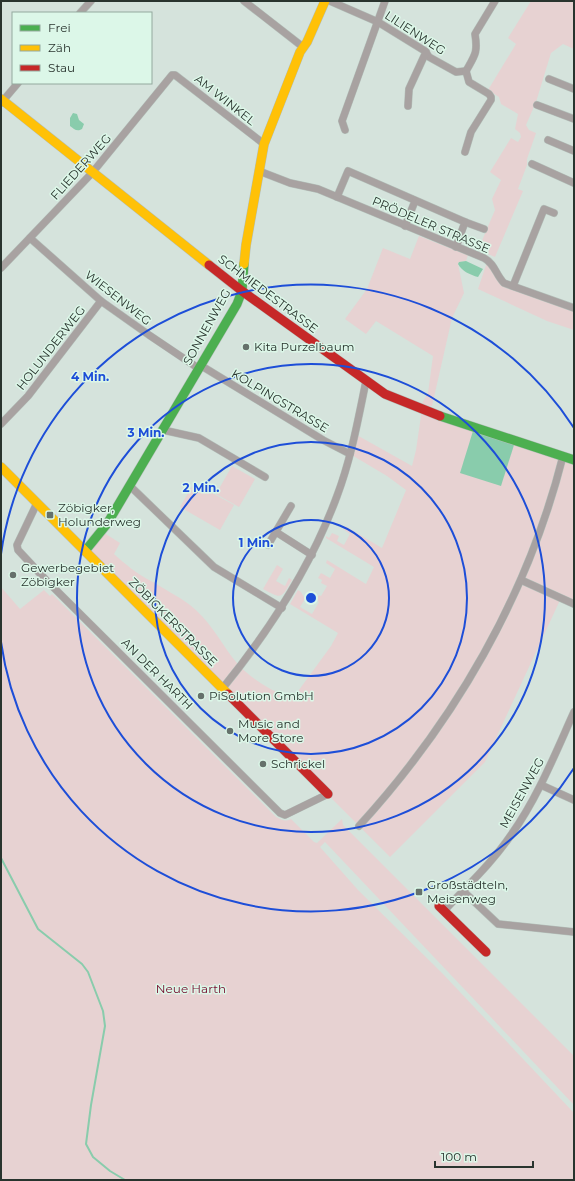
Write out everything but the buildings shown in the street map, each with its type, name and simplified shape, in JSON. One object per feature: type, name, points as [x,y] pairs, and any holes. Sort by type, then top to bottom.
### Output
[{"type":"street","points":[[81,12],[91,1]]},
{"type":"street","points":[[244,1],[303,47]]},
{"type":"street","name":"SONNENWEG","points":[[85,551],[106,524],[130,486],[164,430],[199,366],[237,304],[242,291],[246,245],[264,144],[300,52],[307,42],[324,1]]},
{"type":"street","name":"LILIENWEG","points":[[330,1],[378,22],[426,52],[429,57],[456,72],[466,71]]},
{"type":"street","points":[[345,130],[342,121],[385,1]]},
{"type":"street","points":[[465,152],[471,132],[491,100],[489,94],[469,82],[466,71],[477,52],[475,34],[495,1]]},
{"type":"street","points":[[408,106],[409,89],[426,52]]},
{"type":"street","name":"AM WINKEL","points":[[172,75],[175,75],[264,144]]},
{"type":"street","name":"FLIEDERWEG","points":[[1,268],[92,173],[172,75]]},
{"type":"street","points":[[549,79],[574,89]]},
{"type":"street","points":[[2,101],[17,84]]},
{"type":"street","name":"SCHMIEDESTRASSE","points":[[2,101],[242,291],[386,394],[431,413],[574,460]]},
{"type":"street","points":[[537,105],[574,120]]},
{"type":"street","points":[[548,140],[574,151]]},
{"type":"street","points":[[532,164],[574,183]]},
{"type":"street","name":"PRÖDELER STRASSE","points":[[338,197],[348,171],[415,200]]},
{"type":"street","name":"PRÖDELER STRASSE","points":[[259,172],[290,183],[318,189],[490,261],[502,281],[507,285],[574,308]]},
{"type":"street","points":[[405,226],[415,200],[484,229]]},
{"type":"street","points":[[513,286],[544,210],[554,213]]},
{"type":"street","points":[[456,247],[465,222]]},
{"type":"street","name":"WIESENWEG","points":[[30,238],[101,301],[149,335],[199,366]]},
{"type":"street","name":"HOLUNDERWEG","points":[[1,424],[28,396],[101,301]]},
{"type":"street","name":"KOLPINGSTRASSE","points":[[199,366],[323,440],[350,454]]},
{"type":"street","points":[[222,688],[258,644],[282,608],[312,555],[337,496],[350,454],[366,381]]},
{"type":"street","points":[[164,430],[199,438],[265,477]]},
{"type":"street","points":[[360,826],[412,764],[454,705],[494,637],[521,580],[545,518],[563,456]]},
{"type":"street","name":"ZÖBIGKERSTRASSE","points":[[1,467],[328,794]]},
{"type":"street","points":[[130,486],[214,567],[282,608]]},
{"type":"street","name":"AN DER HARTH","points":[[37,503],[17,545],[18,550],[46,580],[280,813],[286,815],[328,794]]},
{"type":"street","points":[[268,545],[290,506]]},
{"type":"street","points":[[276,532],[312,555]]},
{"type":"street","points":[[521,580],[574,604]]},
{"type":"street","name":"MEISENWEG","points":[[442,908],[463,891],[494,859],[511,836],[527,811],[574,712]]},
{"type":"street","points":[[540,785],[574,800]]},
{"type":"street","points":[[463,891],[498,924],[574,932]]},
{"type":"street","points":[[442,908],[486,952]]},
{"type":"green space","points":[[531,1],[574,1],[574,49],[563,44],[551,53],[536,102],[526,125],[529,130],[536,133],[527,159],[527,165],[518,189],[523,191],[495,257],[478,250],[495,210],[492,199],[501,180],[490,172],[511,138],[518,142],[521,137],[520,133],[515,129],[518,114],[501,104],[499,97],[488,90],[516,44],[508,38]]},
{"type":"green space","points":[[419,236],[468,255],[466,261],[459,262],[458,264],[464,293],[452,318],[432,406],[421,405],[428,393],[433,356],[376,321],[366,334],[345,319],[367,289],[383,248],[410,259]]},
{"type":"green space","points":[[487,262],[497,280],[504,285],[574,310],[574,330],[547,321],[478,289]]},
{"type":"green space","points":[[422,409],[574,460],[574,604],[561,598],[485,762],[390,857],[85,551],[101,531],[120,543],[114,554],[136,572],[190,605],[208,623],[232,657],[244,670],[265,686],[288,698],[296,694],[331,646],[338,633],[290,604],[298,590],[305,599],[300,607],[312,614],[319,602],[311,597],[313,595],[317,598],[319,595],[321,596],[327,586],[321,583],[322,580],[318,578],[321,573],[330,578],[335,569],[326,563],[327,560],[366,584],[374,567],[326,538],[326,536],[329,538],[332,533],[339,536],[337,541],[344,545],[350,534],[343,529],[345,526],[382,548],[406,490],[387,476],[350,454],[355,434],[412,466]]},
{"type":"green space","points":[[232,466],[255,479],[239,507],[216,494]]},
{"type":"green space","points":[[194,483],[234,505],[220,530],[180,507]]},
{"type":"green space","points":[[277,565],[283,569],[276,581],[285,586],[289,578],[292,580],[286,591],[278,596],[263,589]]},
{"type":"green space","name":"Neue Harth","points":[[1,587],[20,609],[44,590],[50,596],[52,594],[276,817],[282,820],[291,819],[314,842],[317,843],[342,819],[343,825],[574,1056],[574,1105],[325,842],[320,847],[358,890],[443,974],[574,1113],[574,1180],[1,1180]]},
{"type":"shaded area","points":[[73,113],[77,114],[79,120],[84,124],[80,130],[74,129],[70,126],[70,118]]},
{"type":"shaded area","points":[[466,261],[483,269],[478,277],[466,272],[458,264],[459,262]]},
{"type":"shaded area","points":[[473,431],[514,445],[501,486],[460,473]]},
{"type":"waterway","points":[[1,858],[38,929],[82,964],[88,972],[103,1011],[105,1026],[91,1105],[86,1144],[93,1157],[110,1171],[125,1180]]},
{"type":"traffic: fast","points":[[85,551],[107,524],[237,304],[242,291],[244,264]]},
{"type":"traffic: fast","points":[[440,416],[574,460]]},
{"type":"traffic: slow","points":[[244,264],[264,144],[300,52],[307,42],[325,1]]},
{"type":"traffic: slow","points":[[1,99],[209,265]]},
{"type":"traffic: slow","points":[[1,467],[228,694]]},
{"type":"traffic: jam","points":[[209,265],[242,291],[385,394],[440,416]]},
{"type":"traffic: jam","points":[[228,694],[328,794]]},
{"type":"traffic: jam","points":[[439,906],[486,952]]},
{"type":"place","name":"Kita Purzelbaum","points":[[246,347]]},
{"type":"place","name":"Zöbigker, Holunderweg","points":[[50,515]]},
{"type":"place","name":"Gewerbegebiet Zöbigker","points":[[13,575]]},
{"type":"place","name":"PiSolution GmbH","points":[[201,696]]},
{"type":"place","name":"Music and More Store","points":[[230,731]]},
{"type":"place","name":"Schrickel","points":[[263,764]]},
{"type":"place","name":"Großstädteln, Meisenweg","points":[[419,892]]}]
